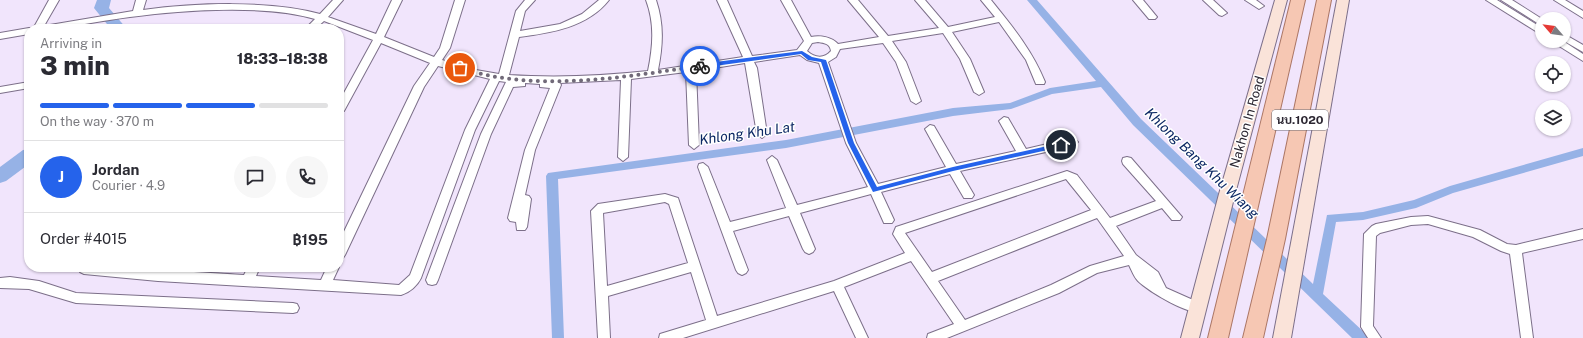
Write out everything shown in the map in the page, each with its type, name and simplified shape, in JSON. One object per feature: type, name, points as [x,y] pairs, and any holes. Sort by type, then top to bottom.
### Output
[{"type":"main road","name":"Nakhon In Road","points":[[1189,336],[1198,308],[1227,194],[1281,0]]},
{"type":"main road","name":"นบ.1020","points":[[1253,338],[1276,239],[1324,0]]},
{"type":"main road","name":"นบ.1020","points":[[1282,338],[1295,259],[1343,0]]},
{"type":"main road","name":"Nakhon In Road","points":[[1218,338],[1297,1]]},
{"type":"street","points":[[41,24],[54,0]]},
{"type":"street","points":[[137,14],[141,0]]},
{"type":"street","points":[[180,9],[194,0]]},
{"type":"street","points":[[315,24],[338,0]]},
{"type":"street","points":[[344,102],[380,38],[397,0]]},
{"type":"street","points":[[344,244],[419,86],[445,48],[460,0]]},
{"type":"street","points":[[162,272],[324,286],[401,290],[413,282],[470,130],[499,77],[515,34],[521,11],[530,0]]},
{"type":"street","points":[[515,34],[548,31],[575,21],[588,14],[604,0]]},
{"type":"street","points":[[651,0],[656,13],[659,29],[653,72]]},
{"type":"street","points":[[722,0],[752,68],[762,134]]},
{"type":"street","points":[[786,0],[809,41]]},
{"type":"street","points":[[852,0],[885,38],[901,62],[916,101]]},
{"type":"street","points":[[920,0],[946,30],[965,59],[979,92]]},
{"type":"street","points":[[986,0],[1017,38],[1031,60],[1040,82]]},
{"type":"street","points":[[1138,0],[1152,17]]},
{"type":"street","points":[[1208,0],[1222,13]]},
{"type":"street","points":[[1250,0],[1259,6]]},
{"type":"street","points":[[1491,0],[1535,28]]},
{"type":"street","points":[[1506,0],[1535,19]]},
{"type":"street","points":[[1559,0],[1583,15]]},
{"type":"street","points":[[74,24],[180,9],[277,4],[339,24]]},
{"type":"street","points":[[835,47],[885,38],[946,30],[1000,19]]},
{"type":"street","points":[[344,26],[380,38],[437,61],[471,72],[499,77],[560,81],[626,76],[802,52],[810,59],[823,60],[834,55],[835,47],[832,43],[821,39],[809,41],[804,44],[802,52]]},
{"type":"street","points":[[0,36],[24,32]]},
{"type":"street","points":[[1571,41],[1583,48]]},
{"type":"street","points":[[1567,48],[1583,58]]},
{"type":"street","points":[[823,60],[851,143],[875,190],[888,220]]},
{"type":"street","points":[[691,67],[694,145]]},
{"type":"street","points":[[624,158],[626,76]]},
{"type":"street","points":[[432,280],[486,134],[510,83],[556,85],[530,150],[518,223],[530,160],[560,81]]},
{"type":"street","points":[[0,90],[24,86]]},
{"type":"street","points":[[1004,122],[1023,153]]},
{"type":"street","points":[[930,129],[968,195]]},
{"type":"street","points":[[726,228],[793,212],[953,169],[1073,142]]},
{"type":"street","points":[[772,160],[809,249]]},
{"type":"street","points":[[1127,161],[1176,217]]},
{"type":"street","points":[[703,167],[742,270]]},
{"type":"street","points":[[962,326],[931,278],[899,234],[901,230],[1065,176],[1073,178],[1133,259],[1136,269],[1143,278],[1173,298],[1198,308]]},
{"type":"street","points":[[604,338],[596,213],[598,209],[602,207],[665,198],[672,200],[713,323]]},
{"type":"street","points":[[1108,224],[1163,203]]},
{"type":"street","points":[[931,278],[1099,212]]},
{"type":"street","points":[[1375,338],[1367,327],[1370,234],[1376,229],[1411,221],[1428,220],[1476,233],[1505,248],[1516,250],[1583,234]]},
{"type":"street","points":[[1516,250],[1527,338]]},
{"type":"street","points":[[665,338],[837,285],[913,255]]},
{"type":"street","points":[[933,338],[1055,289],[1094,269],[1133,259]]},
{"type":"street","points":[[601,293],[694,266]]},
{"type":"street","points":[[247,280],[251,272]]},
{"type":"street","points":[[324,286],[331,272]]},
{"type":"street","points":[[0,283],[11,282],[45,288],[76,298],[293,308]]},
{"type":"street","points":[[837,285],[862,338]]},
{"type":"waterway","points":[[104,0],[101,8],[115,24]]},
{"type":"waterway","name":"Khlong Bang Khu Wiang","points":[[1032,0],[1103,83]]},
{"type":"waterway","name":"Khlong Khu Lat","points":[[558,338],[552,176],[786,144],[953,112],[1011,106],[1050,91],[1103,83]]},
{"type":"waterway","name":"Khlong Bang Khu Wiang","points":[[1103,83],[1137,122],[1361,338]]},
{"type":"waterway","points":[[1317,295],[1331,218],[1363,216],[1416,204],[1450,190],[1583,152]]},
{"type":"waterway","points":[[0,176],[24,159]]},
{"type":"way so far","points":[[460,68],[471,72],[503,78],[560,81],[626,76],[700,66]]},
{"type":"route","points":[[700,66],[802,52],[810,59],[823,60],[843,123],[851,143],[875,190],[953,169],[1061,145]]}]
